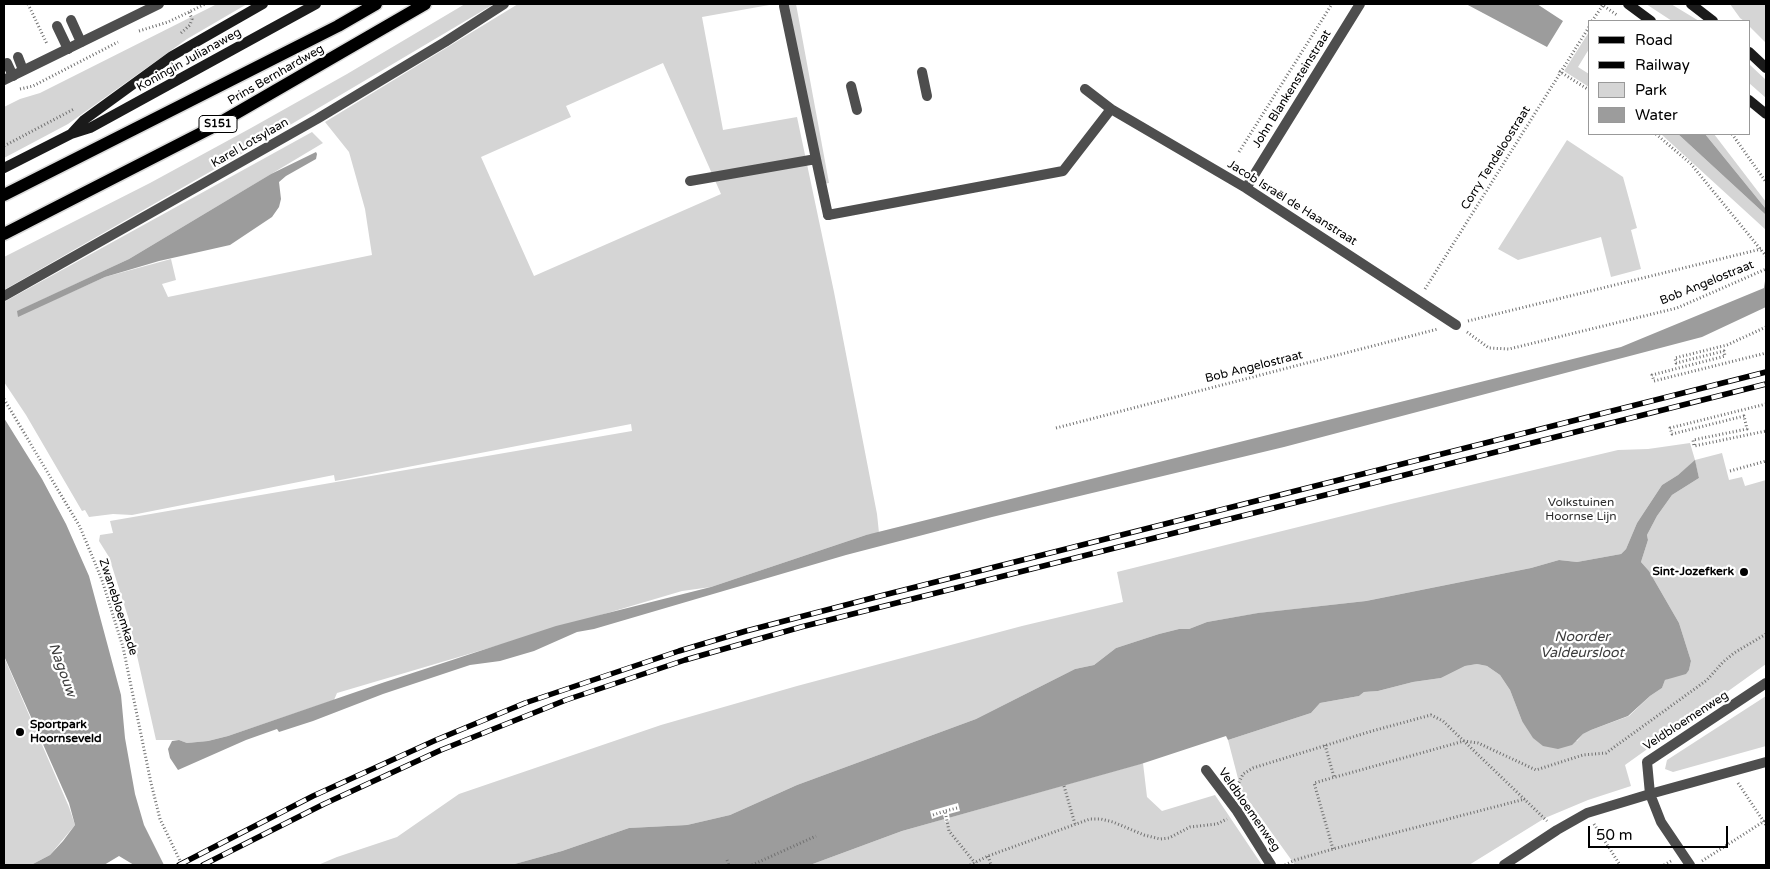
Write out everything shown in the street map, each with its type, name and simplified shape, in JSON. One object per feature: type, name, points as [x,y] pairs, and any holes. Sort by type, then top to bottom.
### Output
[{"type":"main road","name":"Koningin Julianaweg","points":[[71,134],[84,120],[172,56],[263,4]]},
{"type":"main road","name":"Koningin Julianaweg","points":[[4,168],[71,134],[90,128],[316,4]]},
{"type":"main road","name":"Prins Bernhardweg","points":[[4,195],[338,26],[376,4]]},
{"type":"main road","name":"Prins Bernhardweg","points":[[4,234],[209,129],[426,4]]},
{"type":"main road","points":[[1628,4],[1651,20]]},
{"type":"main road","points":[[1691,4],[1712,20]]},
{"type":"main road","points":[[1750,53],[1766,68]]},
{"type":"main road","points":[[1750,101],[1766,114]]},
{"type":"street","points":[[7,63],[8,78],[159,4]]},
{"type":"street","name":"Karel Lotsylaan","points":[[4,296],[317,119],[504,4]]},
{"type":"street","name":"John Blankensteinstraat","points":[[1246,188],[1360,4]]},
{"type":"street","points":[[784,6],[828,216],[1063,171],[1111,109]]},
{"type":"street","points":[[71,20],[81,42]]},
{"type":"street","points":[[58,26],[68,49]]},
{"type":"street","points":[[18,58],[24,70]]},
{"type":"street","points":[[922,72],[927,96]]},
{"type":"street","points":[[850,86],[857,110]]},
{"type":"street","name":"Jacob Israël de Haanstraat","points":[[1085,89],[1111,109],[1246,188],[1419,299],[1456,325]]},
{"type":"street","points":[[690,181],[816,159]]},
{"type":"street","name":"Veldbloemenweg","points":[[1650,794],[1647,762],[1766,683]]},
{"type":"street","points":[[1504,865],[1557,830],[1587,813],[1766,762]]},
{"type":"street","name":"Veldbloemenweg","points":[[1206,770],[1228,797],[1272,865]]},
{"type":"street","points":[[1650,794],[1662,822],[1690,865]]},
{"type":"path","points":[[28,4],[52,56]]},
{"type":"path","points":[[138,32],[168,22],[205,4]]},
{"type":"path","points":[[1239,152],[1332,4]]},
{"type":"path","points":[[1593,20],[1602,4],[1618,16]]},
{"type":"path","points":[[177,36],[190,25],[192,19],[189,12]]},
{"type":"path","name":"Corry Tendeloostraat","points":[[1419,299],[1588,28]]},
{"type":"path","points":[[12,92],[33,86],[121,41]]},
{"type":"path","points":[[1560,71],[1588,89]]},
{"type":"path","points":[[4,146],[81,105]]},
{"type":"path","points":[[1657,135],[1691,164],[1766,256]]},
{"type":"path","points":[[1733,135],[1766,182]]},
{"type":"path","name":"Bob Angelostraat","points":[[1056,428],[1761,249]]},
{"type":"path","name":"Bob Angelostraat","points":[[1456,325],[1489,348],[1509,349],[1676,308],[1766,269]]},
{"type":"path","points":[[1766,328],[1727,345],[1675,358],[1676,363],[1724,351],[1725,356],[1652,375],[1654,381],[1766,353]]},
{"type":"path","name":"Zwanebloemkade","points":[[4,399],[80,527],[102,580],[123,647],[160,819],[182,865]]},
{"type":"path","points":[[1766,404],[1670,428],[1672,434],[1744,416],[1747,430],[1693,440],[1694,446],[1766,432]]},
{"type":"path","points":[[1730,470],[1766,461]]},
{"type":"path","points":[[1333,849],[1314,783],[1464,741],[1478,743],[1536,770],[1583,755],[1606,753],[1707,680],[1734,653],[1766,634]]},
{"type":"path","points":[[1228,797],[1233,794],[1244,774],[1253,768],[1372,730],[1431,715],[1443,721],[1557,830]]},
{"type":"path","points":[[1325,745],[1334,777]]},
{"type":"path","points":[[1696,865],[1765,822],[1731,772]]},
{"type":"path","points":[[1064,786],[1075,824]]},
{"type":"path","points":[[1285,865],[1295,860],[1333,849],[1525,799]]},
{"type":"path","points":[[933,815],[956,808]]},
{"type":"path","points":[[945,811],[949,831],[974,863]]},
{"type":"path","points":[[970,865],[988,856],[1090,819],[1113,822],[1144,835],[1160,839],[1169,838],[1190,826],[1218,824],[1237,811]]},
{"type":"path","points":[[1587,813],[1620,865]]},
{"type":"path","points":[[752,865],[816,836]]},
{"type":"path","points":[[988,856],[991,865]]},
{"type":"path","points":[[727,860],[729,865]]},
{"type":"green space","points":[[217,4],[247,4],[187,39],[68,124],[4,158],[4,107],[20,99],[40,93]]},
{"type":"green space","points":[[465,4],[494,4],[241,154],[4,290],[4,257],[150,183],[251,128]]},
{"type":"green space","points":[[518,4],[775,4],[702,17],[723,130],[797,117],[834,292],[877,514],[879,533],[866,535],[711,587],[682,591],[337,693],[334,700],[228,736],[208,741],[187,743],[179,740],[156,740],[129,620],[109,557],[99,541],[100,535],[113,533],[110,521],[632,431],[631,424],[335,481],[334,475],[132,515],[113,514],[89,517],[85,510],[82,511],[26,415],[4,382],[4,302],[312,132],[323,143],[129,259],[18,311],[18,316],[105,277],[171,259],[176,280],[162,284],[168,297],[372,255],[365,209],[349,152],[325,122]],"holes":[[[663,63],[721,194],[534,276],[481,157],[571,117],[566,106]]]},
{"type":"green space","points":[[789,4],[796,4],[829,183],[822,184],[816,159]]},
{"type":"green space","points":[[1646,4],[1671,4],[1697,20],[1670,20]]},
{"type":"green space","points":[[1730,4],[1766,4],[1766,43],[1750,27],[1750,20],[1740,18]]},
{"type":"green space","points":[[1588,34],[1588,51],[1578,67],[1588,73],[1588,86],[1564,71]]},
{"type":"green space","points":[[1750,65],[1766,80],[1766,98],[1750,84]]},
{"type":"green space","points":[[1662,135],[1679,135],[1766,215],[1766,230]]},
{"type":"green space","points":[[1706,135],[1715,135],[1766,202],[1766,209]]},
{"type":"green space","points":[[1567,140],[1623,177],[1637,228],[1631,230],[1641,269],[1611,277],[1601,237],[1518,260],[1498,249]]},
{"type":"green space","name":"Volkstuinen Hoornse Lijn","points":[[1690,443],[1695,460],[1722,453],[1729,480],[1742,477],[1745,486],[1766,480],[1766,664],[1625,765],[1631,786],[1588,800],[1545,818],[1469,865],[1295,865],[1241,790],[1228,740],[1311,713],[1320,703],[1359,696],[1364,692],[1378,691],[1413,682],[1441,678],[1465,666],[1477,664],[1487,666],[1500,675],[1510,690],[1522,721],[1577,741],[1583,734],[1591,730],[1629,716],[1650,696],[1662,688],[1665,680],[1689,670],[1691,661],[1679,623],[1649,571],[1641,562],[1648,540],[1647,535],[1657,516],[1672,495],[1699,478],[1695,461],[1662,485],[1637,523],[1626,549],[1621,554],[1577,562],[1559,560],[1531,568],[1366,601],[1259,613],[1207,622],[1189,629],[1179,629],[1159,634],[1116,648],[1094,665],[1075,669],[976,719],[797,785],[730,815],[687,825],[629,828],[562,851],[511,865],[318,865],[397,837],[459,794],[661,725],[797,686],[1022,626],[1123,602],[1117,572],[1618,450],[1648,449]]},
{"type":"green space","name":"Sportpark Hoornseveld","points":[[4,657],[75,825],[50,855],[31,865],[4,865]]},
{"type":"green space","points":[[1766,696],[1766,746],[1673,772],[1665,769],[1667,760]]},
{"type":"green space","points":[[1143,763],[1147,797],[1162,811],[1215,795],[1262,865],[810,865],[902,831]]},
{"type":"water","points":[[1466,4],[1537,4],[1563,21],[1547,47]]},
{"type":"water","points":[[1679,135],[1706,135],[1766,209],[1766,215]]},
{"type":"water","points":[[316,152],[316,159],[279,182],[281,199],[279,207],[272,217],[230,245],[159,261],[105,277],[18,317],[17,311],[129,259],[271,174]]},
{"type":"water","points":[[1765,281],[1766,307],[1702,337],[1284,447],[992,517],[846,555],[594,629],[577,632],[534,651],[500,661],[470,665],[383,694],[313,721],[279,732],[277,729],[246,740],[178,770],[170,758],[168,749],[172,741],[179,740],[187,743],[208,741],[228,736],[556,626],[711,587],[866,535],[1621,347],[1764,288]]},
{"type":"water","name":"Nagouw","points":[[4,418],[42,479],[66,524],[89,576],[121,695],[125,738],[135,794],[144,825],[164,865],[134,865],[119,856],[104,865],[31,865],[50,855],[75,825],[69,803],[4,656]]},
{"type":"water","name":"Noorder Valdeursloot","points":[[1695,460],[1699,478],[1672,495],[1657,516],[1647,535],[1648,540],[1641,562],[1649,571],[1679,623],[1691,661],[1689,670],[1686,674],[1665,680],[1662,688],[1628,716],[1583,734],[1572,745],[1558,749],[1543,746],[1533,738],[1522,721],[1510,690],[1500,675],[1487,666],[1477,664],[1465,666],[1441,678],[1413,682],[1378,691],[1364,692],[1359,696],[1320,703],[1311,713],[1228,740],[1226,736],[1141,764],[902,831],[810,865],[511,865],[562,851],[629,828],[687,825],[730,815],[797,785],[976,719],[1075,669],[1094,665],[1116,648],[1159,634],[1179,629],[1189,629],[1207,622],[1258,613],[1366,601],[1531,568],[1559,560],[1577,562],[1621,554],[1626,549],[1637,523],[1662,485],[1678,475]]},
{"type":"pier","points":[[958,803],[960,811],[949,814],[950,820],[945,822],[943,815],[932,819],[930,811]]},
{"type":"railway","points":[[179,865],[313,796],[436,740],[525,703],[679,651],[746,631],[880,596],[1766,372]]},
{"type":"railway","points":[[203,865],[324,804],[441,750],[566,700],[685,660],[801,627],[1766,384]]},
{"type":"place","name":"Sint-Jozefkerk","points":[[1744,572]]},
{"type":"place","name":"Sportpark Hoornseveld","points":[[20,732]]}]
